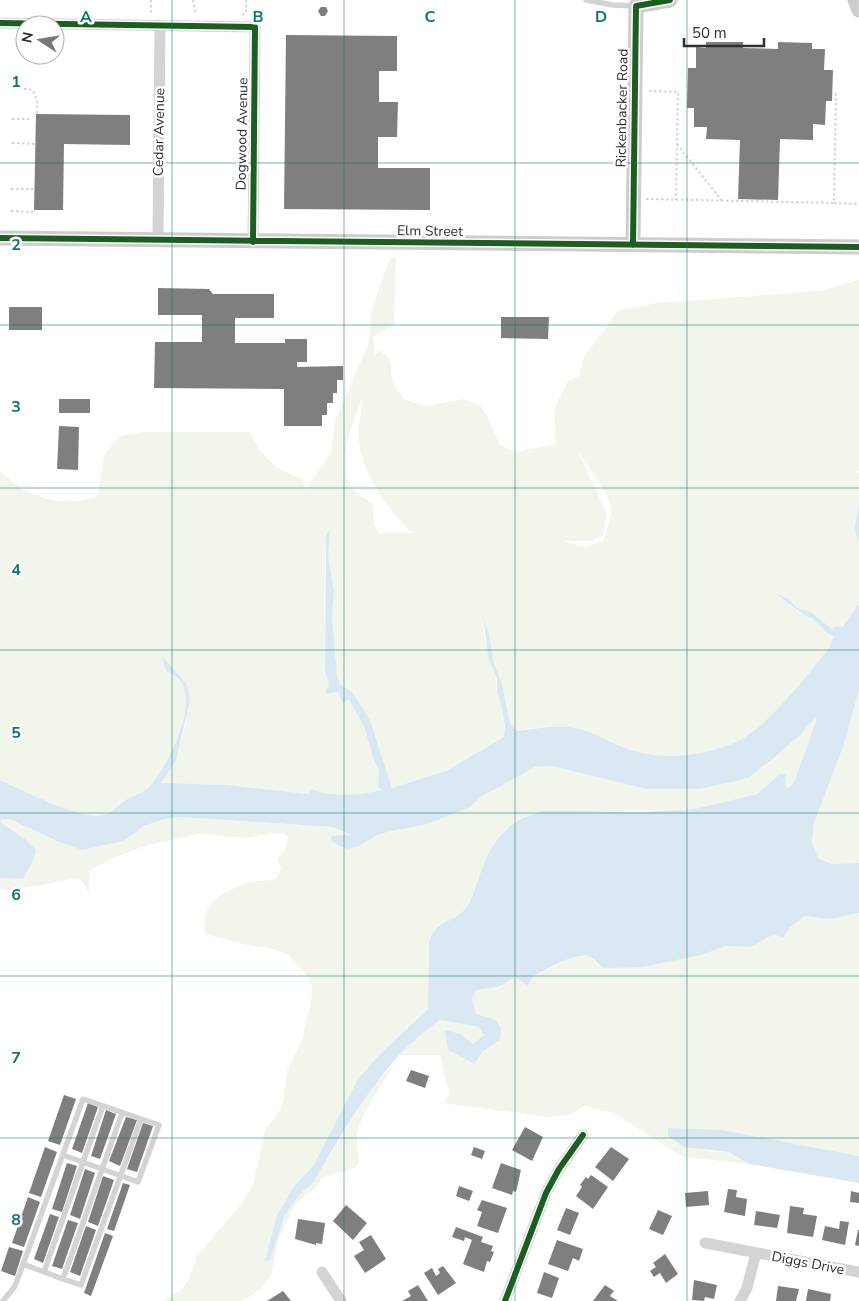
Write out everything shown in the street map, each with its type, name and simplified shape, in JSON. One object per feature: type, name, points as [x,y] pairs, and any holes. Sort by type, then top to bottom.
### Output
[{"type":"street","points":[[636,6],[670,0]]},
{"type":"street","points":[[855,0],[859,10]]},
{"type":"street","name":"Rickenbacker Road","points":[[633,245],[636,6]]},
{"type":"street","points":[[0,23],[160,25]]},
{"type":"street","name":"Dogwood Avenue","points":[[160,25],[255,27],[253,242]]},
{"type":"street","name":"Cedar Avenue","points":[[158,240],[160,25]]},
{"type":"street","name":"Elm Street","points":[[0,238],[859,248]]},
{"type":"street","points":[[505,1301],[546,1193],[559,1169],[583,1135]]},
{"type":"street","name":"Diggs Drive","points":[[705,1243],[859,1272]]},
{"type":"street","name":"Diggs Drive","points":[[740,1301],[747,1288],[756,1253]]},
{"type":"street","points":[[322,1272],[341,1301]]},
{"type":"lane","points":[[586,0],[613,5],[636,6]]},
{"type":"lane","points":[[3,1301],[14,1286],[23,1264],[62,1155],[83,1099],[159,1125],[138,1182],[62,1155]]},
{"type":"lane","points":[[44,1272],[103,1106]]},
{"type":"lane","points":[[63,1279],[122,1113]]},
{"type":"lane","points":[[23,1264],[81,1285],[141,1119]]},
{"type":"path","points":[[151,0],[151,15],[153,15]]},
{"type":"path","points":[[193,0],[196,16],[204,16]]},
{"type":"path","points":[[239,17],[246,13],[246,0]]},
{"type":"path","points":[[14,89],[29,89],[33,91],[37,101],[37,114]]},
{"type":"path","points":[[649,91],[678,92],[676,200]]},
{"type":"path","points":[[834,203],[836,93]]},
{"type":"path","points":[[12,119],[29,119]]},
{"type":"path","points":[[12,144],[35,144]]},
{"type":"path","points":[[677,144],[722,201]]},
{"type":"path","points":[[11,189],[34,189]]},
{"type":"path","points":[[643,199],[859,204]]},
{"type":"path","points":[[11,211],[33,212]]},
{"type":"shaded area","points":[[396,257],[394,325],[373,337],[375,356],[378,350],[388,358],[391,364],[393,382],[405,400],[426,406],[464,399],[481,406],[500,445],[515,452],[556,444],[554,409],[568,381],[579,376],[584,357],[618,311],[657,303],[821,291],[859,280],[859,471],[856,469],[859,474],[859,504],[854,529],[859,543],[859,604],[849,621],[833,630],[811,612],[798,608],[787,598],[778,596],[803,615],[812,618],[828,634],[835,636],[829,648],[772,715],[752,732],[726,746],[710,751],[677,756],[645,754],[574,728],[553,726],[517,731],[510,724],[502,684],[494,663],[489,634],[483,619],[484,634],[496,676],[496,689],[503,714],[504,737],[446,771],[392,788],[370,720],[352,692],[340,684],[337,675],[332,615],[334,591],[328,556],[329,530],[326,534],[324,601],[326,677],[330,687],[327,694],[338,692],[344,703],[349,699],[365,729],[373,758],[379,770],[378,787],[383,790],[361,794],[338,795],[221,785],[169,785],[160,783],[176,761],[186,723],[186,704],[179,735],[156,778],[147,789],[129,798],[107,814],[94,816],[67,809],[0,780],[0,471],[15,484],[39,497],[64,501],[90,499],[97,496],[105,454],[119,436],[142,432],[250,432],[265,457],[276,467],[303,479],[305,489],[331,453],[335,421],[369,342],[372,310],[389,260]],"holes":[[[362,400],[359,440],[367,470],[391,510],[412,533],[379,533],[374,524],[372,503],[358,493],[349,483],[345,460],[347,447]],[[578,451],[605,491],[612,510],[604,540],[586,547],[564,541],[591,541],[603,535],[607,514]],[[163,657],[186,683],[186,704],[184,690],[179,679],[166,671]]]},
{"type":"shaded area","points":[[859,504],[859,543],[854,529]]},
{"type":"shaded area","points":[[330,530],[328,556],[334,591],[332,615],[337,675],[340,684],[352,692],[370,720],[392,788],[446,771],[504,737],[505,727],[497,691],[497,678],[489,660],[483,617],[489,634],[494,663],[502,684],[510,724],[517,731],[546,727],[567,727],[589,732],[645,754],[677,756],[710,751],[726,746],[752,732],[782,704],[829,648],[834,636],[828,634],[812,618],[804,615],[776,594],[787,598],[798,608],[811,612],[833,630],[834,627],[843,626],[859,604],[859,690],[843,747],[814,823],[812,843],[818,858],[832,864],[859,863],[859,913],[830,919],[804,916],[788,929],[783,938],[774,934],[751,947],[725,946],[705,954],[643,967],[605,968],[590,957],[578,956],[561,962],[532,977],[528,986],[516,977],[498,987],[477,990],[472,998],[476,1014],[496,1020],[501,1029],[500,1040],[483,1051],[475,1064],[448,1050],[445,1030],[461,1034],[473,1044],[484,1035],[479,1027],[440,1020],[401,1053],[353,1116],[313,1183],[301,1193],[285,1215],[270,1260],[265,1261],[277,1215],[295,1185],[313,1166],[358,1079],[379,1055],[428,1009],[429,943],[432,935],[440,925],[455,917],[466,908],[488,855],[500,836],[508,828],[530,815],[543,811],[642,812],[695,809],[757,794],[780,774],[786,773],[785,787],[789,788],[794,782],[816,721],[815,717],[801,734],[748,778],[699,789],[647,789],[552,766],[535,767],[479,798],[470,807],[427,824],[379,834],[359,846],[348,849],[339,846],[331,840],[332,836],[351,835],[332,827],[180,817],[165,819],[144,826],[123,841],[82,850],[59,842],[12,820],[2,819],[0,822],[0,780],[52,804],[94,816],[107,814],[126,800],[149,787],[172,751],[179,735],[186,704],[184,690],[179,679],[166,671],[162,656],[186,683],[190,700],[176,761],[161,783],[227,785],[308,794],[311,788],[326,794],[336,795],[382,790],[378,787],[379,770],[373,758],[365,729],[349,699],[343,703],[338,692],[327,694],[325,692],[329,686],[325,671],[326,534]]},
{"type":"shaded area","points":[[859,690],[859,863],[832,864],[818,858],[812,843],[814,823],[843,747]]},
{"type":"shaded area","points":[[815,716],[816,721],[794,782],[789,788],[785,787],[785,773],[780,774],[757,794],[695,809],[610,811],[506,829],[488,854],[468,905],[463,912],[441,924],[432,934],[429,943],[428,1009],[379,1055],[358,1079],[313,1166],[295,1185],[277,1215],[270,1260],[285,1215],[301,1193],[313,1183],[372,1087],[394,1064],[361,1120],[357,1134],[359,1158],[357,1167],[322,1178],[315,1188],[296,1204],[279,1237],[271,1275],[262,1288],[243,1301],[164,1301],[182,1289],[188,1281],[197,1256],[242,1203],[253,1184],[266,1128],[279,1112],[283,1102],[287,1071],[302,1040],[311,1003],[312,988],[310,978],[288,955],[273,949],[246,945],[205,934],[206,914],[214,900],[228,891],[247,883],[277,878],[281,868],[277,859],[286,847],[288,837],[284,834],[274,833],[247,838],[200,834],[148,845],[113,858],[89,871],[89,892],[81,880],[76,878],[6,890],[0,889],[0,878],[23,879],[25,839],[0,822],[2,819],[12,820],[58,842],[82,850],[165,819],[180,817],[332,827],[351,836],[332,836],[332,840],[339,846],[348,849],[359,846],[379,834],[396,831],[470,807],[479,798],[535,767],[552,766],[610,780],[748,778],[801,734]]},
{"type":"shaded area","points":[[0,822],[25,839],[36,850],[32,863],[23,879],[0,878]]},
{"type":"shaded area","points":[[859,913],[859,1156],[722,1130],[703,1151],[729,1152],[749,1164],[683,1157],[614,1113],[584,1106],[569,1115],[548,1117],[444,1103],[449,1094],[440,1055],[400,1055],[422,1032],[439,1020],[479,1027],[484,1035],[473,1044],[461,1034],[479,1061],[483,1051],[500,1040],[496,1020],[476,1014],[472,998],[477,990],[498,987],[516,977],[532,977],[579,954],[589,956],[600,967],[705,954],[725,946],[751,947],[774,934],[788,929],[804,916],[830,919]]},
{"type":"shaded area","points":[[668,1128],[722,1130],[859,1156],[859,1183],[749,1164],[729,1152],[684,1147],[668,1136]]},
{"type":"building","points":[[321,7],[326,7],[328,11],[325,16],[321,16],[318,11]]},
{"type":"building","points":[[286,35],[397,36],[397,71],[379,71],[379,102],[398,102],[397,137],[378,137],[378,168],[430,168],[430,210],[284,209]]},
{"type":"building","points":[[706,42],[743,42],[743,48],[778,49],[778,42],[812,43],[812,49],[825,49],[824,70],[833,70],[832,101],[826,101],[825,125],[813,124],[813,140],[780,139],[778,200],[738,199],[740,140],[706,139],[707,127],[694,127],[694,108],[687,108],[688,68],[696,68],[696,47],[706,48]]},
{"type":"building","points":[[36,114],[130,115],[130,145],[64,144],[63,210],[34,210]]},
{"type":"building","points":[[158,288],[209,289],[213,294],[274,294],[274,318],[235,318],[235,343],[285,343],[285,339],[307,339],[307,362],[297,362],[297,367],[343,366],[343,380],[337,380],[337,393],[333,393],[333,403],[327,403],[327,415],[322,415],[322,426],[284,426],[284,389],[154,388],[155,342],[202,342],[202,315],[158,315]]},
{"type":"building","points":[[9,307],[42,307],[42,330],[9,330]]},
{"type":"building","points":[[501,317],[549,317],[548,339],[501,338]]},
{"type":"building","points":[[59,399],[90,399],[90,413],[59,413]]},
{"type":"building","points":[[59,426],[79,427],[78,470],[57,469]]},
{"type":"building","points":[[411,1070],[429,1076],[425,1088],[406,1081]]},
{"type":"building","points":[[64,1095],[76,1099],[60,1145],[48,1141]]},
{"type":"building","points":[[88,1103],[98,1107],[82,1153],[72,1149]]},
{"type":"building","points":[[106,1110],[116,1114],[100,1159],[91,1156]]},
{"type":"building","points":[[126,1117],[137,1120],[120,1166],[109,1161]]},
{"type":"building","points":[[143,1123],[153,1126],[137,1172],[127,1169]]},
{"type":"building","points":[[525,1127],[543,1137],[532,1161],[512,1150]]},
{"type":"building","points":[[45,1147],[57,1152],[41,1197],[29,1193]]},
{"type":"building","points":[[474,1147],[485,1151],[482,1159],[471,1155]]},
{"type":"building","points":[[611,1147],[629,1159],[613,1181],[595,1167]]},
{"type":"building","points":[[67,1163],[77,1166],[62,1212],[52,1209]]},
{"type":"building","points":[[501,1163],[521,1170],[516,1192],[513,1191],[512,1195],[492,1188]]},
{"type":"building","points":[[85,1169],[95,1173],[80,1219],[70,1215]]},
{"type":"building","points":[[591,1175],[608,1187],[593,1209],[576,1196],[582,1187],[580,1185],[586,1177],[588,1179]]},
{"type":"building","points":[[103,1176],[114,1180],[98,1226],[88,1222]]},
{"type":"building","points":[[123,1183],[130,1185],[114,1231],[107,1229]]},
{"type":"building","points":[[459,1186],[473,1191],[469,1201],[456,1196]]},
{"type":"building","points":[[728,1189],[737,1190],[736,1197],[747,1199],[745,1216],[724,1212]]},
{"type":"building","points":[[708,1191],[709,1205],[686,1207],[685,1193]]},
{"type":"building","points":[[851,1191],[859,1193],[859,1203],[850,1202]]},
{"type":"building","points":[[28,1197],[40,1202],[24,1247],[12,1243]]},
{"type":"building","points":[[482,1200],[507,1208],[498,1233],[477,1226],[482,1212],[477,1210]]},
{"type":"building","points":[[346,1205],[367,1223],[353,1240],[333,1221]]},
{"type":"building","points":[[790,1206],[804,1208],[803,1214],[817,1216],[813,1237],[787,1233]]},
{"type":"building","points":[[566,1208],[579,1213],[570,1235],[557,1230]]},
{"type":"building","points":[[658,1210],[672,1216],[663,1235],[649,1229]]},
{"type":"building","points":[[756,1211],[780,1215],[777,1228],[754,1225]]},
{"type":"building","points":[[50,1214],[59,1217],[43,1263],[34,1259]]},
{"type":"building","points":[[298,1219],[325,1223],[322,1244],[316,1243],[316,1245],[295,1239]]},
{"type":"building","points":[[68,1220],[78,1223],[62,1269],[52,1266]]},
{"type":"building","points":[[840,1221],[849,1222],[845,1245],[822,1240],[825,1226],[839,1229]]},
{"type":"building","points":[[86,1226],[96,1230],[80,1276],[70,1272]]},
{"type":"building","points":[[456,1227],[483,1237],[481,1242],[493,1246],[491,1251],[494,1252],[490,1262],[487,1261],[484,1272],[463,1264],[472,1240],[465,1237],[464,1241],[452,1237]]},
{"type":"building","points":[[859,1230],[859,1246],[855,1245]]},
{"type":"building","points":[[105,1233],[113,1236],[91,1296],[84,1293]]},
{"type":"building","points":[[371,1235],[386,1259],[365,1273],[354,1256],[364,1250],[359,1242]]},
{"type":"building","points":[[557,1240],[583,1249],[579,1261],[573,1258],[568,1271],[548,1264]]},
{"type":"building","points":[[9,1247],[23,1251],[15,1276],[1,1271]]},
{"type":"building","points":[[665,1254],[678,1274],[666,1283],[660,1273],[654,1277],[650,1271],[656,1267],[653,1263]]},
{"type":"building","points":[[443,1266],[456,1283],[438,1295],[424,1273],[432,1268],[436,1276],[440,1273],[438,1269]]},
{"type":"building","points":[[544,1272],[559,1278],[552,1298],[537,1293]]},
{"type":"building","points":[[694,1280],[717,1285],[714,1299],[705,1297],[704,1301],[692,1300]]},
{"type":"building","points":[[418,1285],[428,1301],[402,1301],[411,1296],[408,1291]]},
{"type":"building","points":[[605,1285],[614,1291],[610,1296],[618,1301],[593,1301]]},
{"type":"building","points":[[778,1286],[799,1289],[796,1301],[776,1301]]},
{"type":"building","points":[[808,1289],[831,1294],[830,1301],[806,1301]]},
{"type":"building","points":[[283,1291],[291,1301],[267,1301]]},
{"type":"cycle path","points":[[633,245],[636,6],[670,0]]},
{"type":"cycle path","points":[[0,23],[255,27],[253,242]]},
{"type":"cycle path","points":[[0,238],[859,247]]},
{"type":"cycle path","points":[[505,1301],[546,1193],[559,1169],[583,1135]]}]
